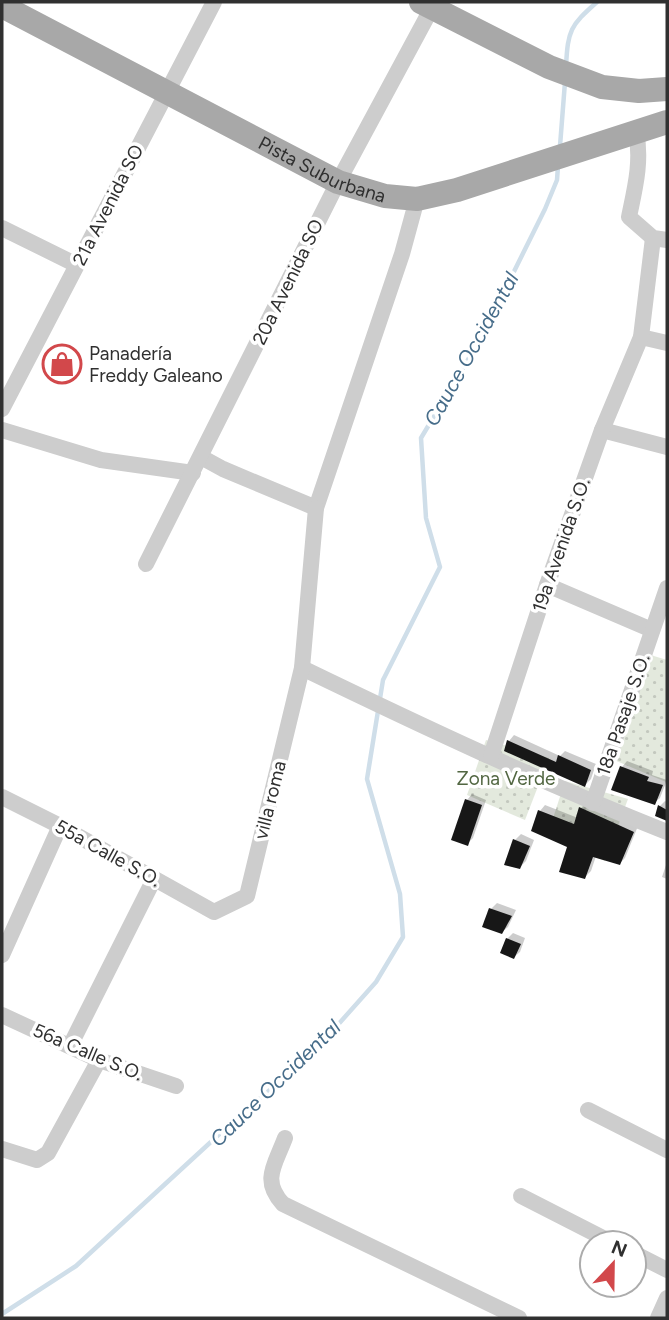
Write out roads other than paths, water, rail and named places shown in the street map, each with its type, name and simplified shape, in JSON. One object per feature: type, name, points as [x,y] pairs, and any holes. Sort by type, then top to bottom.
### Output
[{"type":"main road","points":[[429,4],[550,67],[602,87],[639,91],[667,89]]},
{"type":"main road","name":"Pista Suburbana","points":[[2,6],[338,181],[384,196],[417,199],[457,190],[667,122]]},
{"type":"street","name":"21a Avenida SO","points":[[2,409],[214,2]]},
{"type":"street","name":"20a Avenida SO","points":[[146,564],[429,4]]},
{"type":"street","points":[[636,132],[640,149],[629,217],[660,239]]},
{"type":"street","name":"villa roma","points":[[214,912],[247,896],[302,668],[316,508],[402,254],[417,199]]},
{"type":"street","points":[[2,228],[77,265]]},
{"type":"street","name":"19a Avenida S.O.","points":[[491,756],[547,585],[602,430],[641,337],[660,239]]},
{"type":"street","points":[[641,337],[667,343]]},
{"type":"street","points":[[2,430],[101,460],[193,473]]},
{"type":"street","points":[[602,430],[667,447]]},
{"type":"street","points":[[201,457],[316,508]]},
{"type":"street","points":[[547,585],[652,630]]},
{"type":"street","name":"18a Pasaje S.O.","points":[[593,803],[667,587]]},
{"type":"street","points":[[302,668],[593,803],[667,832]]},
{"type":"street","name":"55a Calle S.O.","points":[[2,797],[60,826],[214,912]]},
{"type":"street","points":[[2,955],[60,826]]},
{"type":"street","points":[[70,1046],[154,879]]},
{"type":"street","name":"56a Calle S.O.","points":[[2,1015],[99,1060],[176,1086]]},
{"type":"street","points":[[2,1149],[37,1160],[48,1153],[99,1060]]},
{"type":"street","points":[[588,1110],[667,1150]]},
{"type":"street","points":[[285,1138],[270,1177],[272,1192],[283,1204],[519,1318]]},
{"type":"street","points":[[521,1196],[586,1229]]},
{"type":"street","points":[[648,1261],[667,1270]]},
{"type":"street","points":[[658,1318],[667,1298]]},
{"type":"waterway","name":"Cauce Occidental","points":[[566,66],[572,30],[597,2]]},
{"type":"waterway","name":"Cauce Occidental","points":[[560,146],[565,82]]},
{"type":"waterway","name":"Cauce Occidental","points":[[2,1314],[76,1266],[238,1117],[311,1055],[376,982],[403,937],[400,894],[367,779],[383,680],[440,567],[426,518],[421,438],[481,338],[545,209],[557,180],[558,166]]},
{"type":"place","name":"Panadería Freddy Galeano","points":[[62,364]]},
{"type":"park label","name":"Zona Verde","points":[[506,778]]}]
